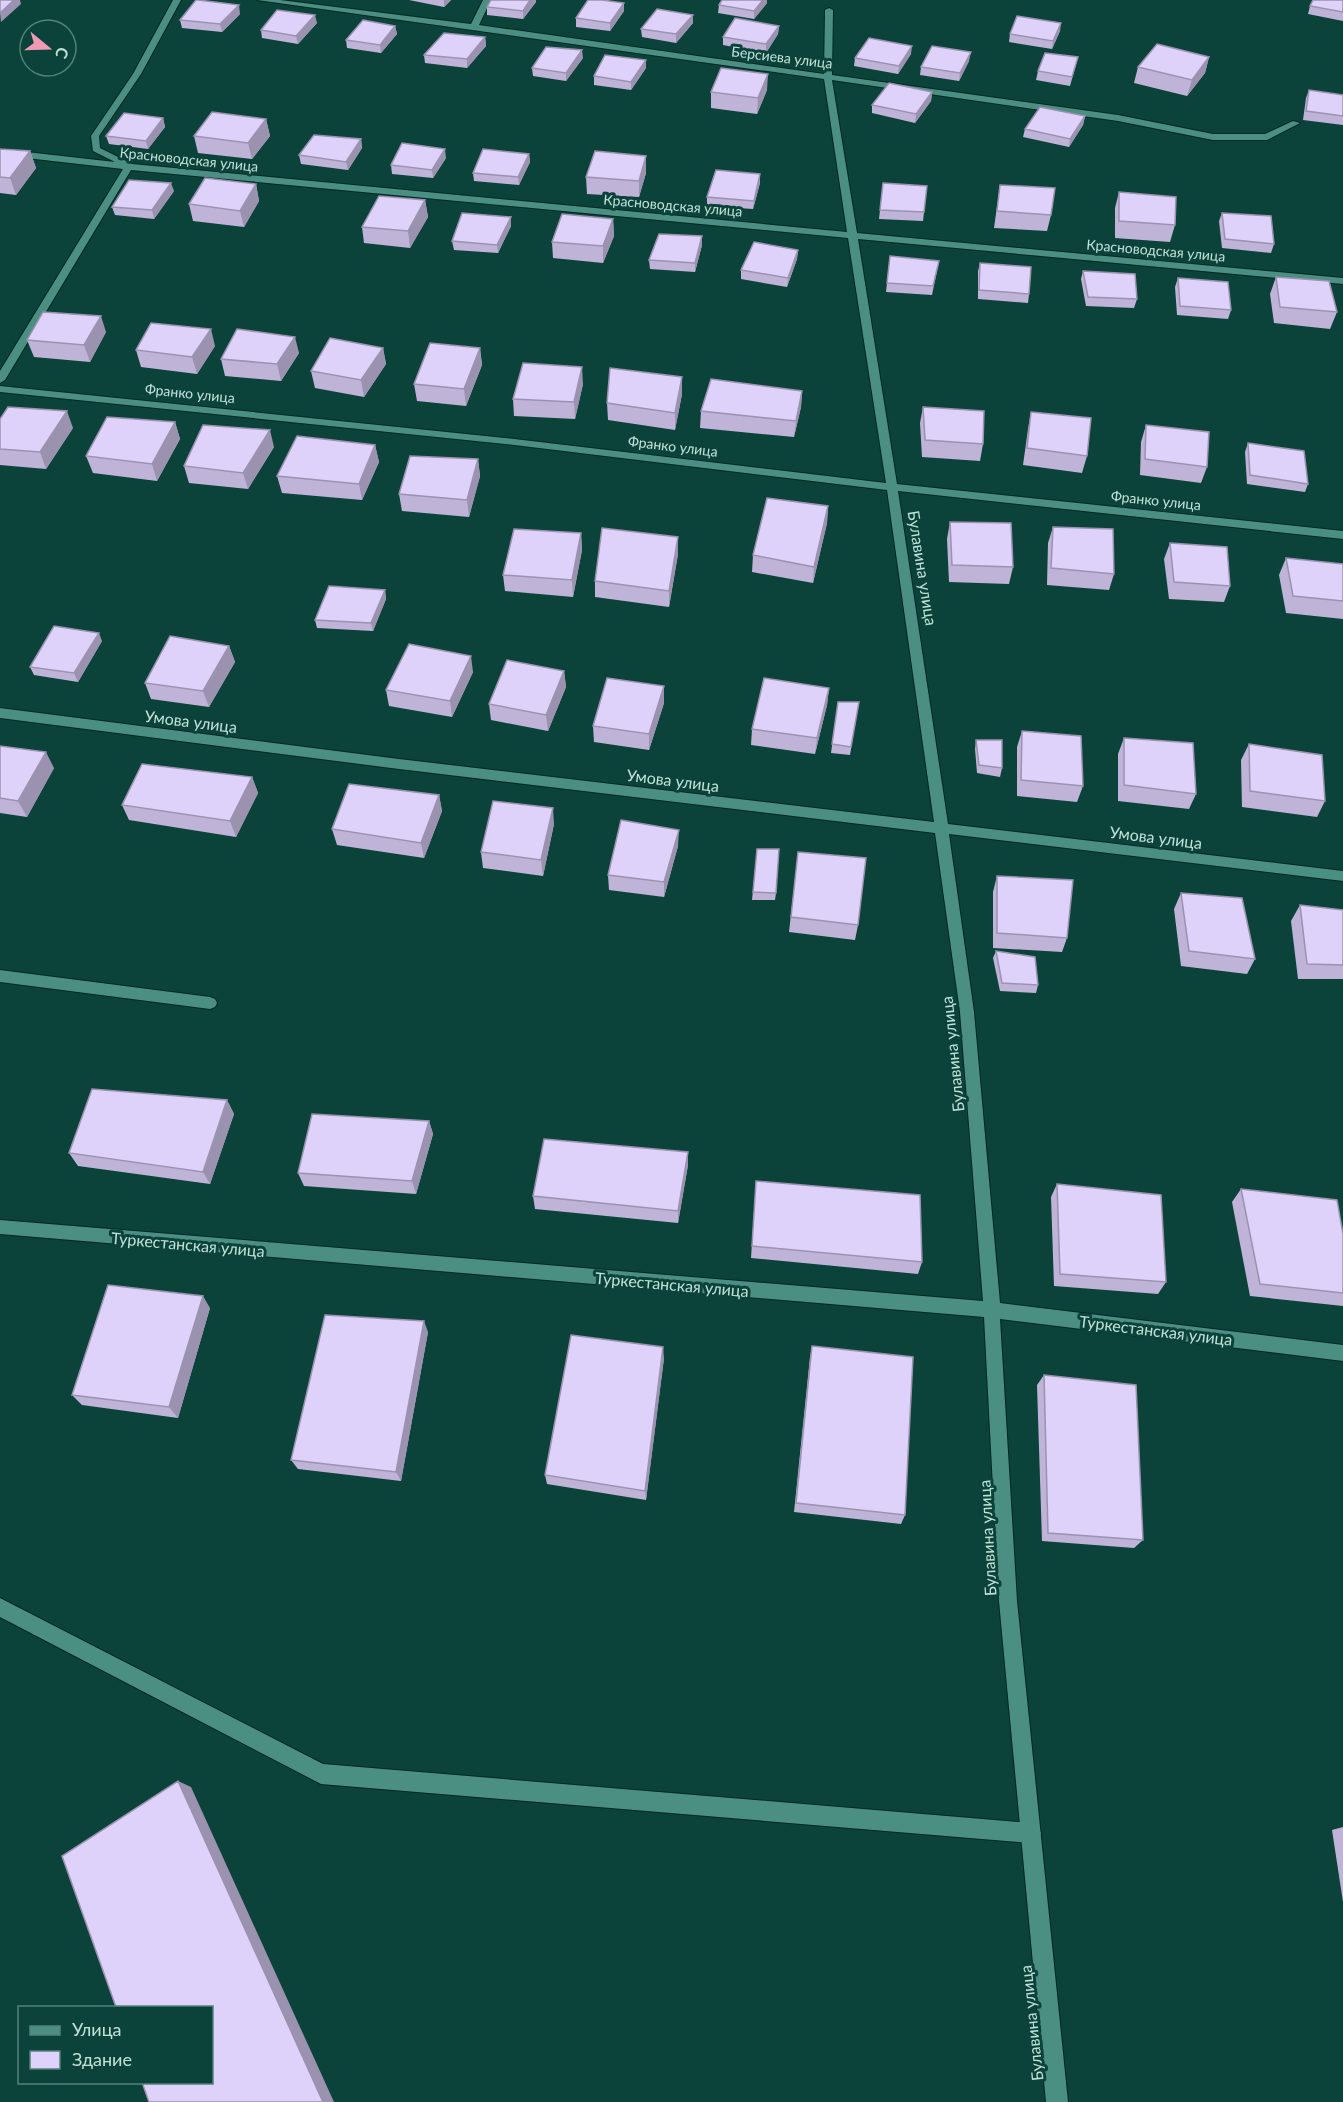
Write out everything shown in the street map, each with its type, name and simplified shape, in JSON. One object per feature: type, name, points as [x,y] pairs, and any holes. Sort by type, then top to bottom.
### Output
[{"type":"street","points":[[0,380],[129,166],[96,149],[95,136],[137,74],[177,0]]},
{"type":"street","name":"Берсиева улица","points":[[261,0],[828,76],[1118,118],[1213,137],[1267,137],[1296,123]]},
{"type":"street","points":[[474,27],[487,0]]},
{"type":"street","name":"Булавина улица","points":[[829,10],[828,76],[892,487],[967,1012],[992,1310],[1008,1601],[1057,2102]]},
{"type":"street","name":"Красноводская улица","points":[[0,152],[852,236],[1343,281]]},
{"type":"street","name":"Франко улица","points":[[0,389],[505,441],[892,487],[1343,535]]},
{"type":"street","name":"Умова улица","points":[[0,713],[399,764],[1343,876]]},
{"type":"street","points":[[0,975],[210,1003]]},
{"type":"street","name":"Туркестанская улица","points":[[0,1227],[992,1310],[1343,1353]]},
{"type":"street","points":[[0,1607],[321,1774],[1030,1833]]},
{"type":"building","points":[[0,0],[14,0],[0,13]]},
{"type":"building","points":[[196,0],[239,5],[220,24],[180,20]]},
{"type":"building","points":[[491,0],[530,0],[523,11],[487,7]]},
{"type":"building","points":[[588,0],[624,3],[610,23],[576,18]]},
{"type":"building","points":[[722,0],[763,0],[754,11],[719,5]]},
{"type":"building","points":[[1313,0],[1343,0],[1343,12],[1310,6]]},
{"type":"building","points":[[657,9],[693,15],[676,34],[641,29]]},
{"type":"building","points":[[277,10],[315,15],[296,36],[261,30]]},
{"type":"building","points":[[1017,16],[1061,23],[1053,41],[1010,34]]},
{"type":"building","points":[[735,18],[779,26],[766,44],[723,37]]},
{"type":"building","points":[[363,20],[395,26],[380,45],[346,40]]},
{"type":"building","points":[[444,33],[485,37],[467,59],[424,55]]},
{"type":"building","points":[[869,38],[912,46],[899,66],[855,58]]},
{"type":"building","points":[[1157,44],[1209,57],[1192,80],[1138,67]]},
{"type":"building","points":[[932,46],[971,52],[960,73],[921,67]]},
{"type":"building","points":[[546,47],[582,50],[566,73],[532,68]]},
{"type":"building","points":[[1045,53],[1078,57],[1072,77],[1038,71]]},
{"type":"building","points":[[605,55],[646,60],[631,82],[594,76]]},
{"type":"building","points":[[721,68],[768,74],[758,98],[711,92]]},
{"type":"building","points":[[889,83],[932,92],[916,114],[872,105]]},
{"type":"building","points":[[1309,90],[1343,95],[1343,116],[1306,111]]},
{"type":"building","points":[[1040,107],[1085,116],[1070,139],[1025,129]]},
{"type":"building","points":[[212,112],[266,119],[248,143],[194,136]]},
{"type":"building","points":[[124,113],[163,118],[146,141],[106,136]]},
{"type":"building","points":[[314,135],[361,139],[346,162],[299,155]]},
{"type":"building","points":[[402,143],[445,149],[432,170],[391,165]]},
{"type":"building","points":[[0,149],[30,151],[10,178],[0,177]]},
{"type":"building","points":[[483,149],[529,154],[518,177],[473,173]]},
{"type":"building","points":[[595,151],[646,156],[639,181],[586,177]]},
{"type":"building","points":[[716,170],[760,174],[754,201],[707,197]]},
{"type":"building","points":[[205,178],[256,184],[240,211],[189,204]]},
{"type":"building","points":[[129,180],[171,183],[152,210],[112,207]]},
{"type":"building","points":[[883,183],[927,186],[924,212],[880,210]]},
{"type":"building","points":[[1000,185],[1055,188],[1051,215],[997,211]]},
{"type":"building","points":[[1119,192],[1176,197],[1175,225],[1119,221]]},
{"type":"building","points":[[379,196],[425,200],[408,231],[362,227]]},
{"type":"building","points":[[462,213],[511,217],[497,245],[452,241]]},
{"type":"building","points":[[1222,213],[1271,216],[1274,244],[1225,239]]},
{"type":"building","points":[[562,214],[613,219],[603,246],[552,242]]},
{"type":"building","points":[[659,234],[702,236],[695,263],[649,260]]},
{"type":"building","points":[[754,242],[798,250],[788,278],[741,270]]},
{"type":"building","points":[[890,256],[939,261],[933,286],[887,283]]},
{"type":"building","points":[[980,263],[1031,267],[1029,294],[979,290]]},
{"type":"building","points":[[1083,271],[1135,274],[1137,299],[1088,297]]},
{"type":"building","points":[[1276,277],[1329,281],[1337,312],[1280,307]]},
{"type":"building","points":[[1178,278],[1228,282],[1231,310],[1180,306]]},
{"type":"building","points":[[43,312],[101,316],[84,345],[27,340]]},
{"type":"building","points":[[151,323],[211,329],[192,357],[136,350]]},
{"type":"building","points":[[237,329],[295,337],[277,364],[221,359]]},
{"type":"building","points":[[330,338],[383,348],[361,380],[311,371]]},
{"type":"building","points":[[430,343],[480,348],[464,389],[414,384]]},
{"type":"building","points":[[523,363],[582,367],[574,402],[513,399]]},
{"type":"building","points":[[610,368],[682,377],[675,413],[607,403]]},
{"type":"building","points":[[711,379],[802,391],[796,421],[701,411]]},
{"type":"building","points":[[8,407],[67,411],[40,452],[0,449],[0,419]]},
{"type":"building","points":[[923,407],[984,411],[983,444],[925,440]]},
{"type":"building","points":[[1031,412],[1091,418],[1087,456],[1027,448]]},
{"type":"building","points":[[107,417],[175,422],[152,464],[86,456]]},
{"type":"building","points":[[203,425],[270,430],[243,473],[184,466]]},
{"type":"building","points":[[1146,425],[1209,432],[1207,467],[1145,459]]},
{"type":"building","points":[[297,436],[375,445],[359,484],[277,476]]},
{"type":"building","points":[[1248,443],[1304,451],[1308,484],[1250,475]]},
{"type":"building","points":[[410,456],[478,459],[467,500],[399,494]]},
{"type":"building","points":[[767,498],[828,506],[814,567],[753,555]]},
{"type":"building","points":[[950,522],[1011,523],[1013,567],[952,565]]},
{"type":"building","points":[[1053,527],[1113,529],[1114,574],[1051,568]]},
{"type":"building","points":[[602,528],[678,537],[669,591],[595,581]]},
{"type":"building","points":[[514,529],[581,533],[572,580],[503,575]]},
{"type":"building","points":[[1170,543],[1227,547],[1230,586],[1174,582]]},
{"type":"building","points":[[1286,558],[1343,564],[1343,601],[1293,596]]},
{"type":"building","points":[[329,586],[385,590],[371,623],[315,620]]},
{"type":"building","points":[[54,626],[99,633],[74,673],[30,667]]},
{"type":"building","points":[[170,636],[229,646],[203,691],[145,683]]},
{"type":"building","points":[[409,644],[471,656],[450,701],[386,690]]},
{"type":"building","points":[[507,660],[564,671],[546,715],[489,704]]},
{"type":"building","points":[[607,678],[664,686],[649,734],[593,726]]},
{"type":"building","points":[[764,678],[829,688],[817,738],[752,729]]},
{"type":"building","points":[[838,702],[859,702],[851,747],[832,744]]},
{"type":"building","points":[[1022,731],[1081,736],[1083,786],[1021,780]]},
{"type":"building","points":[[1124,738],[1193,743],[1196,794],[1124,785]]},
{"type":"building","points":[[976,740],[1002,740],[1002,768],[979,765]]},
{"type":"building","points":[[1249,744],[1322,755],[1325,801],[1250,791]]},
{"type":"building","points":[[0,746],[46,752],[18,801],[0,798]]},
{"type":"building","points":[[142,764],[252,777],[230,821],[122,805]]},
{"type":"building","points":[[349,784],[439,795],[421,843],[332,829]]},
{"type":"building","points":[[493,801],[553,808],[541,860],[481,852]]},
{"type":"building","points":[[621,820],[679,830],[664,882],[608,875]]},
{"type":"building","points":[[757,849],[779,849],[776,893],[753,892]]},
{"type":"building","points":[[798,852],[866,858],[858,925],[791,917]]},
{"type":"building","points":[[997,876],[1073,880],[1067,938],[997,933]]},
{"type":"building","points":[[1181,893],[1242,898],[1255,959],[1189,951]]},
{"type":"building","points":[[1300,905],[1343,910],[1343,965],[1307,964]]},
{"type":"building","points":[[996,951],[1035,957],[1038,985],[1002,983]]},
{"type":"building","points":[[92,1089],[227,1100],[203,1172],[69,1153]]},
{"type":"building","points":[[312,1114],[429,1121],[412,1181],[298,1173]]},
{"type":"building","points":[[544,1139],[688,1152],[678,1211],[533,1196]]},
{"type":"building","points":[[756,1181],[920,1195],[922,1262],[752,1246]]},
{"type":"building","points":[[1057,1184],[1161,1195],[1166,1282],[1060,1274]]},
{"type":"building","points":[[1241,1189],[1337,1200],[1343,1234],[1343,1293],[1260,1284]]},
{"type":"building","points":[[108,1285],[203,1296],[169,1407],[72,1395]]},
{"type":"building","points":[[325,1315],[424,1321],[396,1472],[291,1460]]},
{"type":"building","points":[[571,1335],[663,1347],[645,1491],[545,1475]]},
{"type":"building","points":[[812,1346],[913,1357],[905,1515],[796,1503]]},
{"type":"building","points":[[1044,1375],[1136,1385],[1143,1540],[1048,1533]]},
{"type":"building","points":[[178,1781],[323,2102],[149,2102],[143,2084],[213,2084],[213,2006],[116,2006],[62,1856]]}]
